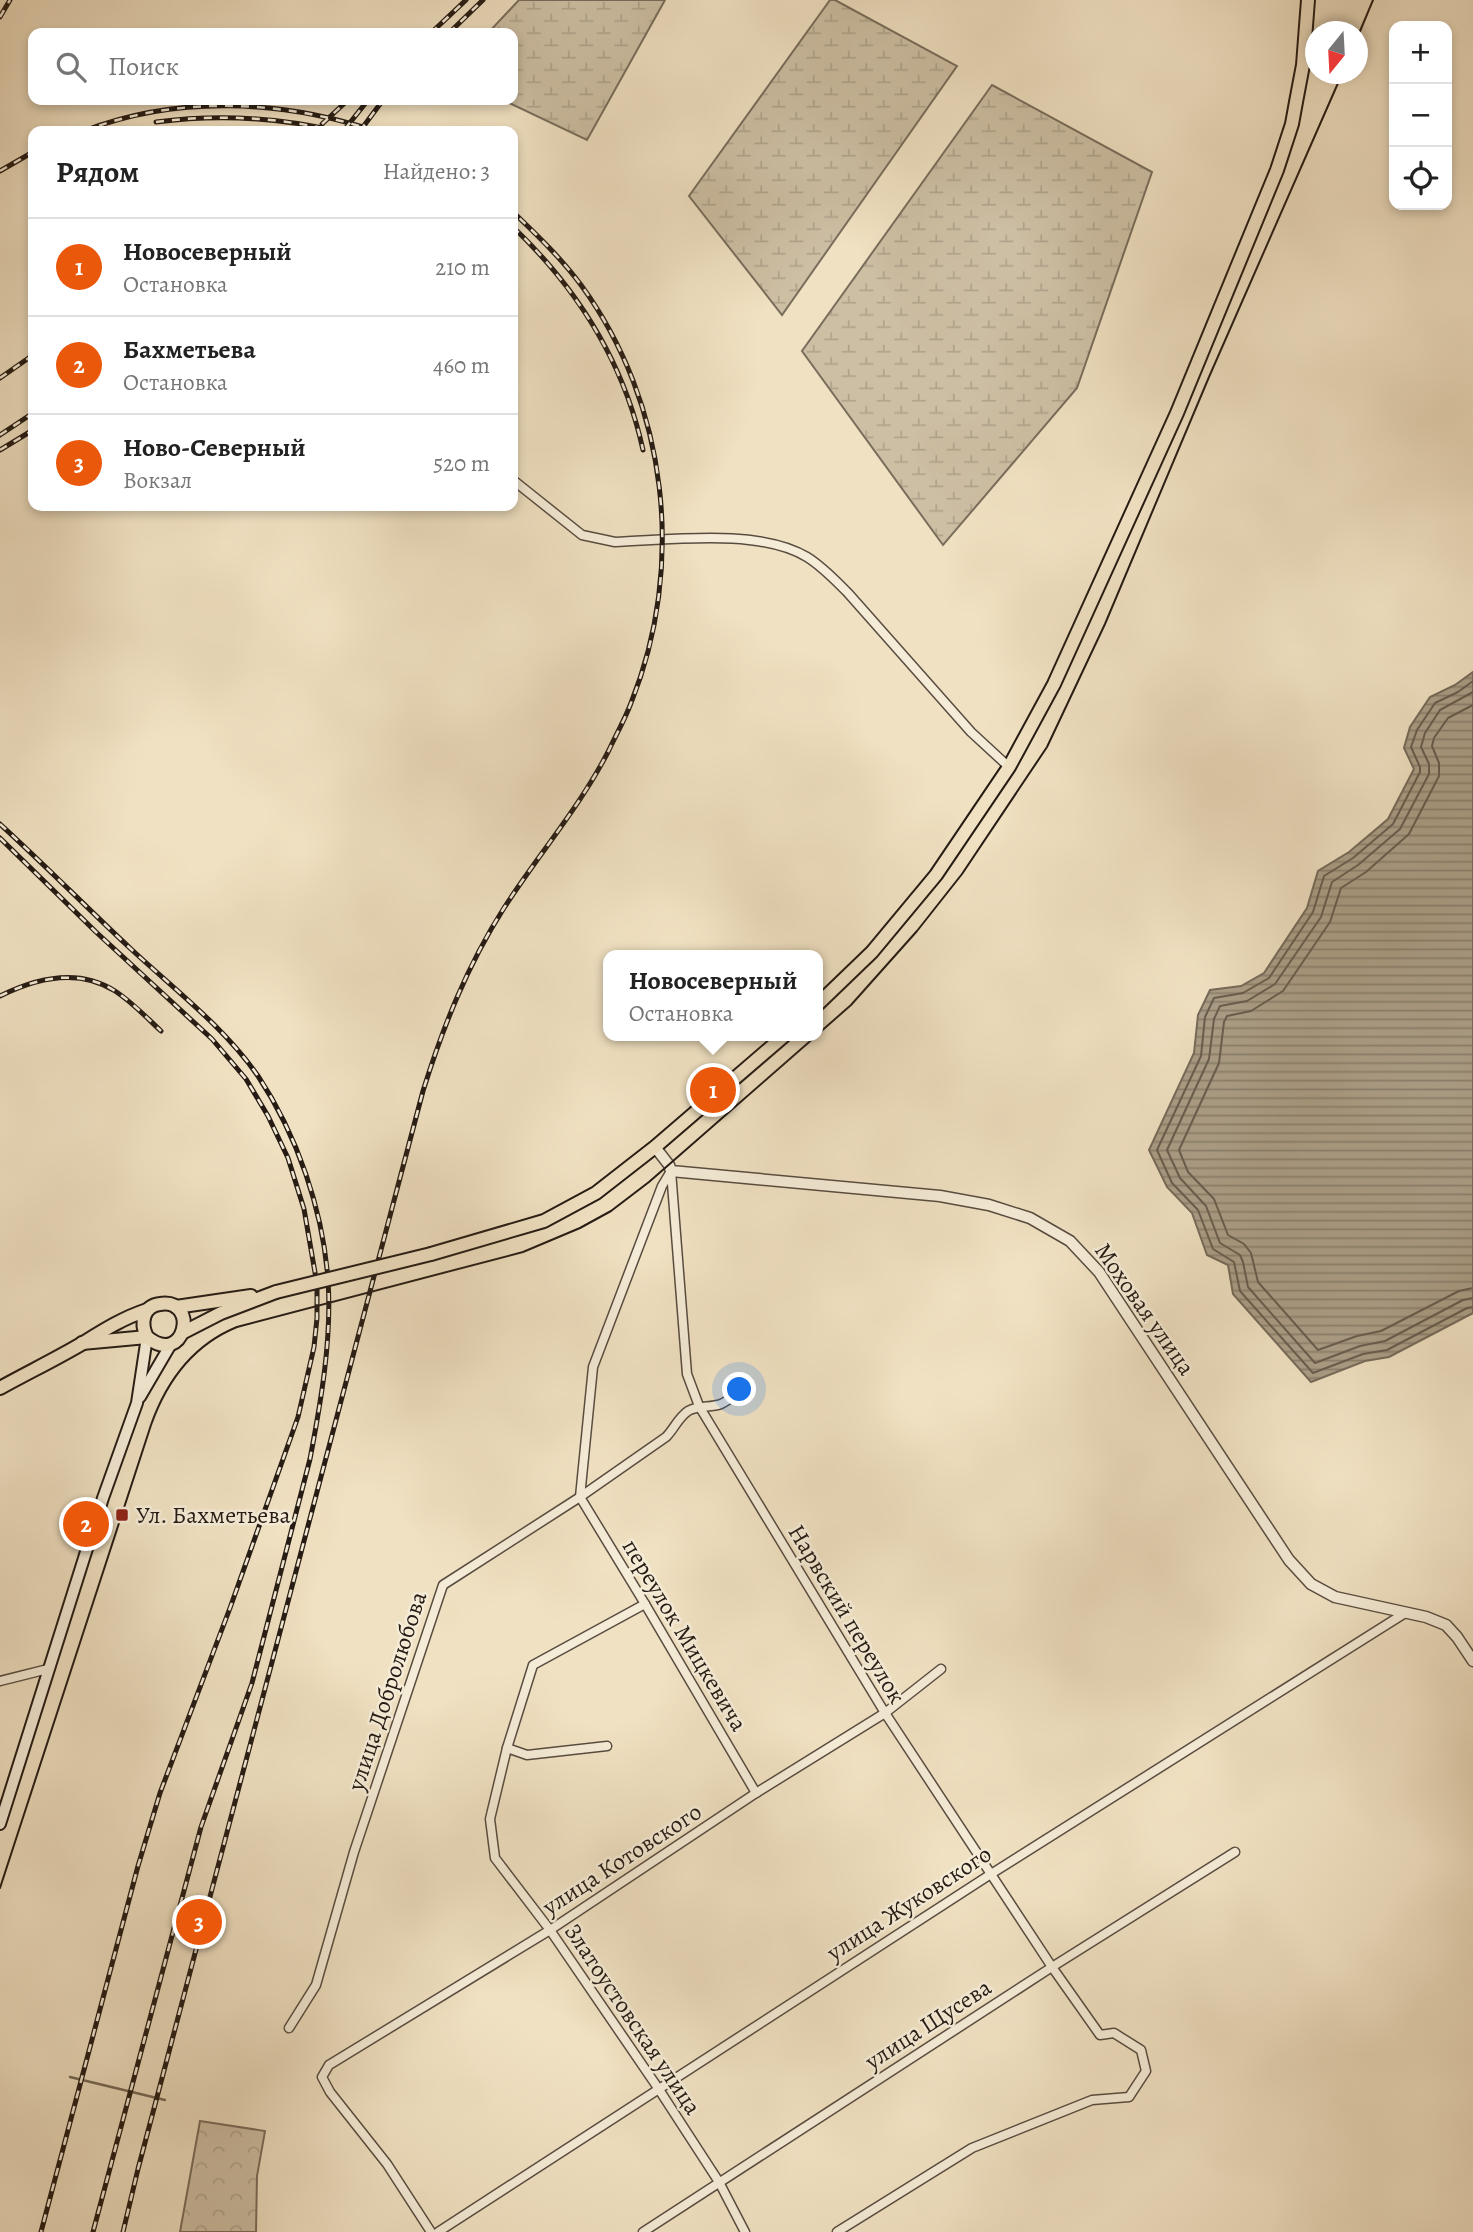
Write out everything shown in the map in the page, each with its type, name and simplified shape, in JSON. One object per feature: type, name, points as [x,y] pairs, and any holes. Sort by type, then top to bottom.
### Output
[{"type":"main road","points":[[823,999],[872,952],[936,875],[1009,767],[1054,684],[1177,413],[1276,170],[1286,142],[1303,65],[1308,0]]},
{"type":"main road","points":[[176,1307],[276,1292],[431,1254],[544,1221],[596,1193],[655,1147],[778,1041]]},
{"type":"main road","points":[[137,1403],[171,1343],[182,1334],[221,1313],[276,1292]]},
{"type":"main road","points":[[0,1388],[106,1328],[155,1304],[166,1303],[176,1307],[185,1324],[182,1334]]},
{"type":"main road","points":[[147,1310],[143,1319],[147,1337],[162,1345],[171,1343]]},
{"type":"main road","points":[[82,1343],[147,1337]]},
{"type":"main road","points":[[0,1824],[137,1403],[147,1337]]},
{"type":"street","points":[[518,484],[582,535],[597,540],[758,540],[806,556],[834,579],[971,732],[1009,767]]},
{"type":"street","points":[[580,1497],[593,1367],[662,1186],[671,1171],[655,1147]]},
{"type":"street","name":"Нарвский переулок","points":[[671,1171],[687,1374],[699,1406],[885,1713],[1052,1967],[1100,2035],[1114,2033],[1141,2050],[1146,2071],[1129,2096],[1093,2100],[972,2148],[837,2232]]},
{"type":"street","name":"Моховая улица","points":[[671,1171],[940,1196],[989,1205],[1030,1218],[1070,1241],[1099,1272],[1289,1560],[1311,1584],[1335,1597],[1426,1617],[1446,1625],[1473,1661]]},
{"type":"street","name":"улица Добролюбова","points":[[289,2028],[316,1985],[354,1852],[443,1585],[580,1497],[666,1437],[679,1419],[699,1406],[719,1405],[740,1392]]},
{"type":"street","name":"переулок Мицкевича","points":[[580,1497],[756,1793]]},
{"type":"street","name":"Златоустовская улица","points":[[645,1604],[533,1664],[507,1748],[491,1819],[495,1858],[550,1930],[658,2088],[719,2182],[745,2232]]},
{"type":"street","name":"улица Жуковского","points":[[438,2232],[990,1874],[1405,1613]]},
{"type":"street","name":"улица Котовского","points":[[431,2232],[387,2164],[330,2092],[323,2077],[329,2065],[550,1930],[756,1793],[885,1713],[941,1669]]},
{"type":"street","points":[[0,1681],[48,1670]]},
{"type":"street","points":[[507,1748],[527,1755],[607,1746]]},
{"type":"street","name":"улица Щусева","points":[[643,2232],[1235,1852]]},
{"type":"green space","points":[[519,0],[665,0],[587,140],[514,105],[518,105],[518,28],[493,28]]},
{"type":"green space","points":[[830,0],[835,0],[957,66],[782,315],[689,196]]},
{"type":"green space","points":[[992,85],[1152,172],[1077,388],[943,545],[802,351]]},
{"type":"green space","points":[[200,2121],[265,2131],[257,2176],[256,2232],[180,2232]]},
{"type":"water","points":[[1473,672],[1473,1313],[1389,1357],[1365,1361],[1311,1382],[1233,1294],[1228,1265],[1207,1255],[1192,1213],[1167,1187],[1149,1150],[1194,1053],[1198,1015],[1210,990],[1241,986],[1264,973],[1307,908],[1318,871],[1349,852],[1388,819],[1414,769],[1404,748],[1410,727],[1430,697],[1455,685]]},
{"type":"waterway","points":[[70,2077],[165,2100]]},
{"type":"tram line","points":[[1364,21],[1373,0]]},
{"type":"tram line","points":[[823,1030],[851,1005],[917,931],[962,874],[1047,747],[1105,624],[1209,377],[1338,84]]},
{"type":"tram line","points":[[0,1888],[151,1425],[165,1393],[195,1354],[237,1327],[523,1252],[580,1228],[611,1211],[649,1182],[810,1041]]},
{"type":"railway","points":[[0,17],[10,0]]},
{"type":"railway","points":[[436,28],[466,0]]},
{"type":"railway","points":[[454,28],[483,0]]},
{"type":"railway","points":[[322,124],[343,105]]},
{"type":"railway","points":[[347,126],[364,105]]},
{"type":"railway","points":[[364,126],[379,105]]},
{"type":"railway","points":[[99,126],[156,111],[230,106],[303,113],[358,126]]},
{"type":"railway","points":[[156,122],[246,118],[308,126]]},
{"type":"railway","points":[[0,171],[28,155]]},
{"type":"railway","points":[[123,2232],[423,1091],[457,997],[479,952],[517,888],[598,771],[623,721],[648,651],[659,597],[662,542],[659,487],[650,433],[633,381],[610,332],[581,285],[518,217]]},
{"type":"railway","points":[[518,232],[558,275],[595,329],[624,387],[643,450]]},
{"type":"railway","points":[[0,378],[28,358]]},
{"type":"railway","points":[[0,435],[28,416]]},
{"type":"railway","points":[[0,450],[28,433]]},
{"type":"railway","points":[[0,824],[214,1025],[258,1076],[285,1123],[306,1174],[320,1227],[328,1280],[327,1347],[310,1459],[252,1683],[201,1827],[93,2232]]},
{"type":"railway","points":[[0,838],[96,932],[212,1039],[246,1079],[288,1158],[304,1209],[317,1284],[314,1347],[298,1417],[160,1793],[138,1866],[41,2232]]},
{"type":"railway","points":[[0,996],[43,980],[87,980],[121,995],[161,1031]]},
{"type":"place","name":"Новосеверный","points":[[713,1090]]},
{"type":"place","name":"Ул. Бахметьева","points":[[122,1515]]},
{"type":"place","name":"Бахметьева","points":[[86,1524]]},
{"type":"place","name":"Ново-Северный","points":[[199,1922]]}]
